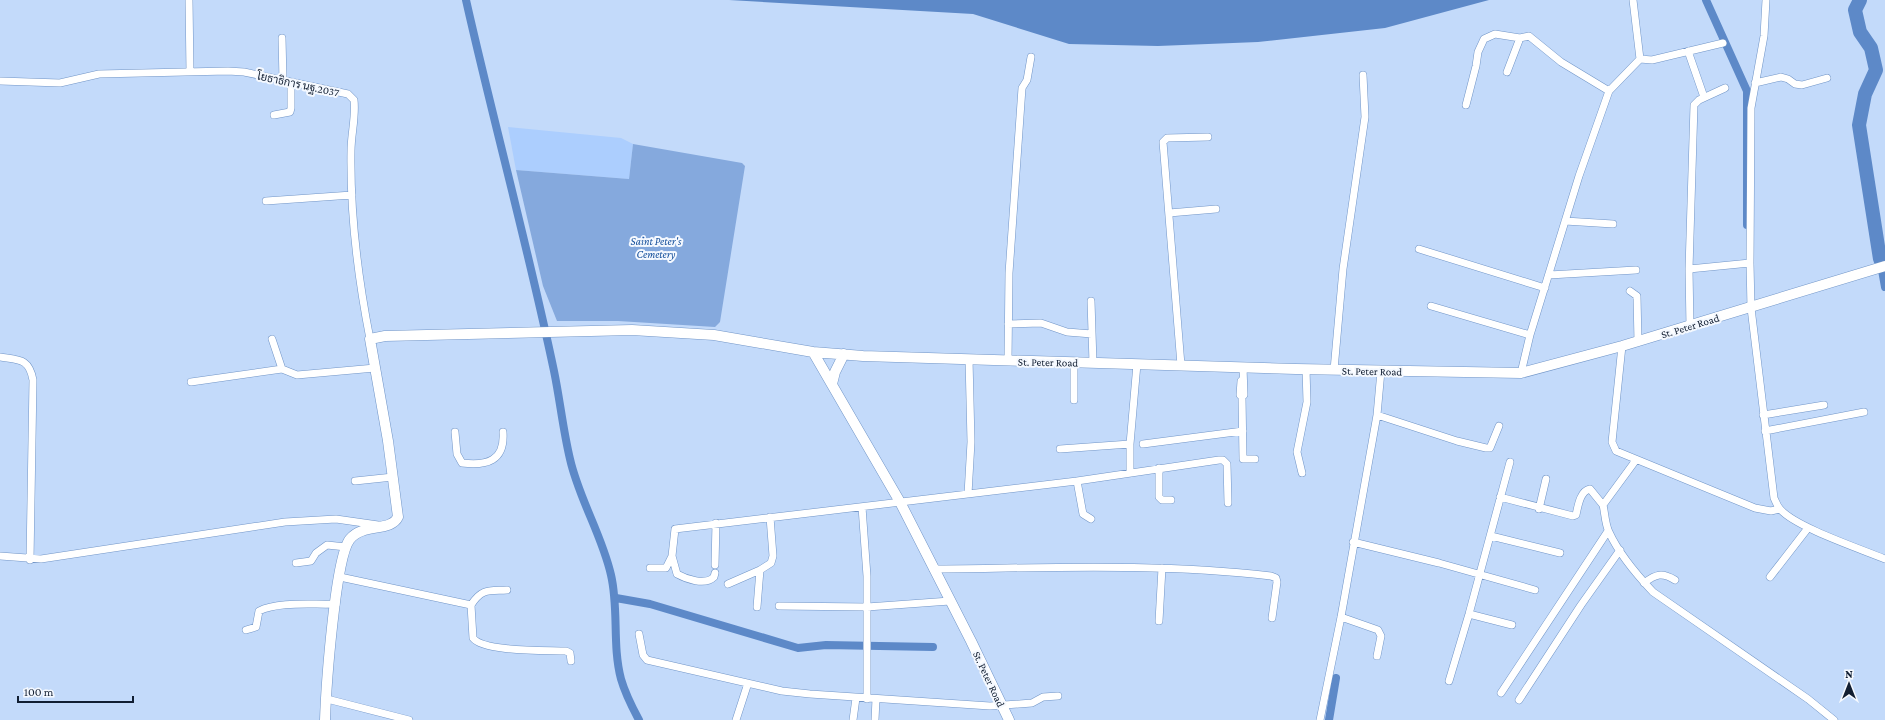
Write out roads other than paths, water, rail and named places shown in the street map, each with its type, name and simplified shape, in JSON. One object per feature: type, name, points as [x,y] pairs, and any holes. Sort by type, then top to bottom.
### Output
[{"type":"street","points":[[189,0],[190,72]]},
{"type":"street","points":[[1633,0],[1640,59]]},
{"type":"street","points":[[1766,0],[1764,36],[1751,108],[1750,263],[1751,308],[1772,485],[1779,509],[1786,515],[1808,528],[1885,559]]},
{"type":"street","points":[[1466,105],[1478,52],[1484,39],[1495,34],[1520,38],[1525,36],[1533,38],[1561,62],[1609,91]]},
{"type":"street","points":[[282,38],[282,80]]},
{"type":"street","points":[[1507,72],[1520,38]]},
{"type":"street","points":[[1640,59],[1652,60],[1723,43]]},
{"type":"street","points":[[1688,51],[1704,97]]},
{"type":"street","points":[[1008,360],[1009,273],[1022,88],[1027,80],[1031,57]]},
{"type":"street","points":[[1521,373],[1530,335],[1544,288],[1609,91],[1640,59]]},
{"type":"street","name":"โยธาธิการ นฐ.2037","points":[[0,81],[68,82],[80,78],[103,74],[244,72],[348,94],[354,100],[351,151],[352,195],[363,300],[370,339]]},
{"type":"street","points":[[1334,370],[1343,269],[1364,117],[1363,76]]},
{"type":"street","points":[[1755,83],[1781,77],[1795,84],[1802,84],[1827,78]]},
{"type":"street","points":[[274,115],[290,112],[292,108],[291,82]]},
{"type":"street","points":[[1690,327],[1689,269],[1695,102],[1725,88]]},
{"type":"street","points":[[1181,365],[1163,142],[1167,138],[1208,136]]},
{"type":"street","points":[[266,201],[352,195]]},
{"type":"street","points":[[1169,213],[1216,209]]},
{"type":"street","points":[[1565,221],[1613,224]]},
{"type":"street","points":[[1419,249],[1544,288]]},
{"type":"street","points":[[1689,269],[1750,263]]},
{"type":"street","name":"St. Peter Road","points":[[813,352],[1093,363],[1334,370],[1521,373],[1690,327],[1885,266]]},
{"type":"street","points":[[1549,275],[1636,270]]},
{"type":"street","points":[[1630,291],[1637,296],[1638,342]]},
{"type":"street","points":[[1091,301],[1093,363]]},
{"type":"street","points":[[1431,306],[1530,335]]},
{"type":"street","points":[[1008,324],[1041,323],[1067,332],[1092,334]]},
{"type":"street","points":[[326,720],[336,604],[346,547],[350,538],[357,533],[379,526],[391,525],[398,517],[393,477],[370,339],[385,336],[632,330],[708,334],[813,352]]},
{"type":"street","points":[[272,339],[282,369]]},
{"type":"street","points":[[1622,346],[1612,442],[1616,451],[1755,508],[1764,510],[1779,509]]},
{"type":"street","name":"St. Peter Road","points":[[813,352],[900,502],[1009,720]]},
{"type":"street","points":[[832,384],[835,372],[844,354]]},
{"type":"street","points":[[0,357],[18,359],[27,363],[31,369],[33,380],[30,560]]},
{"type":"street","points":[[968,359],[971,442],[968,494]]},
{"type":"street","points":[[1074,362],[1074,400]]},
{"type":"street","points":[[1130,472],[1130,444],[1137,364]]},
{"type":"street","points":[[1243,367],[1243,460],[1255,459]]},
{"type":"street","points":[[191,382],[282,369],[297,375],[375,368]]},
{"type":"street","points":[[1302,472],[1297,452],[1307,402],[1306,369]]},
{"type":"street","points":[[1320,720],[1341,617],[1376,415],[1381,371]]},
{"type":"street","points":[[1763,415],[1824,405]]},
{"type":"street","points":[[1765,431],[1864,412]]},
{"type":"street","points":[[1376,415],[1457,441],[1486,448],[1490,448],[1493,445],[1499,426]]},
{"type":"street","points":[[1143,444],[1243,430]]},
{"type":"street","points":[[455,432],[459,459],[462,463],[468,463],[491,461],[496,458],[504,444],[503,432]]},
{"type":"street","points":[[1060,449],[1130,444]]},
{"type":"street","points":[[715,573],[714,578],[709,580],[687,580],[675,570],[672,556],[675,529],[1077,481],[1130,472],[1223,460],[1227,464],[1228,504]]},
{"type":"street","points":[[1603,505],[1636,460]]},
{"type":"street","points":[[1449,681],[1470,614],[1479,574],[1491,536],[1510,462]]},
{"type":"street","points":[[1159,468],[1159,497],[1162,500],[1171,500]]},
{"type":"street","points":[[355,481],[393,477]]},
{"type":"street","points":[[1539,509],[1546,479]]},
{"type":"street","points":[[1077,481],[1083,514],[1091,519]]},
{"type":"street","points":[[1500,497],[1539,509],[1573,516],[1576,515],[1582,495],[1586,489],[1590,489],[1603,505],[1608,531],[1644,583],[1664,600],[1808,699],[1834,720]]},
{"type":"street","points":[[862,507],[867,576],[867,699]]},
{"type":"street","points":[[728,584],[769,566],[772,556],[770,517]]},
{"type":"street","points":[[0,556],[30,560],[285,522],[336,519],[379,526]]},
{"type":"street","points":[[715,565],[716,523]]},
{"type":"street","points":[[1770,577],[1808,528]]},
{"type":"street","points":[[1501,693],[1608,531]]},
{"type":"street","points":[[1491,536],[1560,553]]},
{"type":"street","points":[[1353,542],[1535,590]]},
{"type":"street","points":[[296,563],[311,561],[316,553],[327,545],[346,547]]},
{"type":"street","points":[[1519,700],[1581,605],[1620,550]]},
{"type":"street","points":[[650,568],[666,568],[672,556]]},
{"type":"street","points":[[1160,621],[1162,568]]},
{"type":"street","points":[[933,569],[1162,568],[1271,576],[1276,578],[1277,582],[1272,618]]},
{"type":"street","points":[[757,607],[760,570]]},
{"type":"street","points":[[1644,583],[1658,574],[1675,580]]},
{"type":"street","points":[[340,577],[471,605]]},
{"type":"street","points":[[507,590],[486,591],[477,595],[471,605],[473,638],[475,641],[490,647],[566,651],[570,653],[571,662]]},
{"type":"street","points":[[779,606],[867,606],[950,601]]},
{"type":"street","points":[[246,630],[256,628],[259,611],[264,608],[275,606],[336,604]]},
{"type":"street","points":[[1470,614],[1512,625]]},
{"type":"street","points":[[1341,617],[1378,630],[1381,636],[1377,656]]},
{"type":"street","points":[[639,634],[643,655],[647,660],[782,691],[867,699],[1001,705],[1032,703],[1043,697],[1058,696]]},
{"type":"street","points":[[736,720],[748,683]]},
{"type":"street","points":[[853,720],[856,698]]},
{"type":"street","points":[[327,699],[410,720]]},
{"type":"street","points":[[875,720],[876,699]]},
{"type":"waterway","points":[[466,0],[544,325],[570,459],[574,474],[602,546],[611,575],[615,601],[618,666],[621,679],[639,720]]},
{"type":"waterway","points":[[1706,0],[1747,91],[1747,225]]},
{"type":"waterway","points":[[1860,0],[1855,10],[1860,32],[1871,48],[1876,70],[1865,94],[1859,125],[1880,259]]},
{"type":"waterway","points":[[1880,259],[1885,287]]},
{"type":"waterway","points":[[616,598],[650,604],[798,648],[826,645],[933,647]]},
{"type":"waterway","points":[[1329,720],[1336,678]]},
{"type":"park label","name":"Saint Peter's Cemetery","points":[[656,247]]}]
